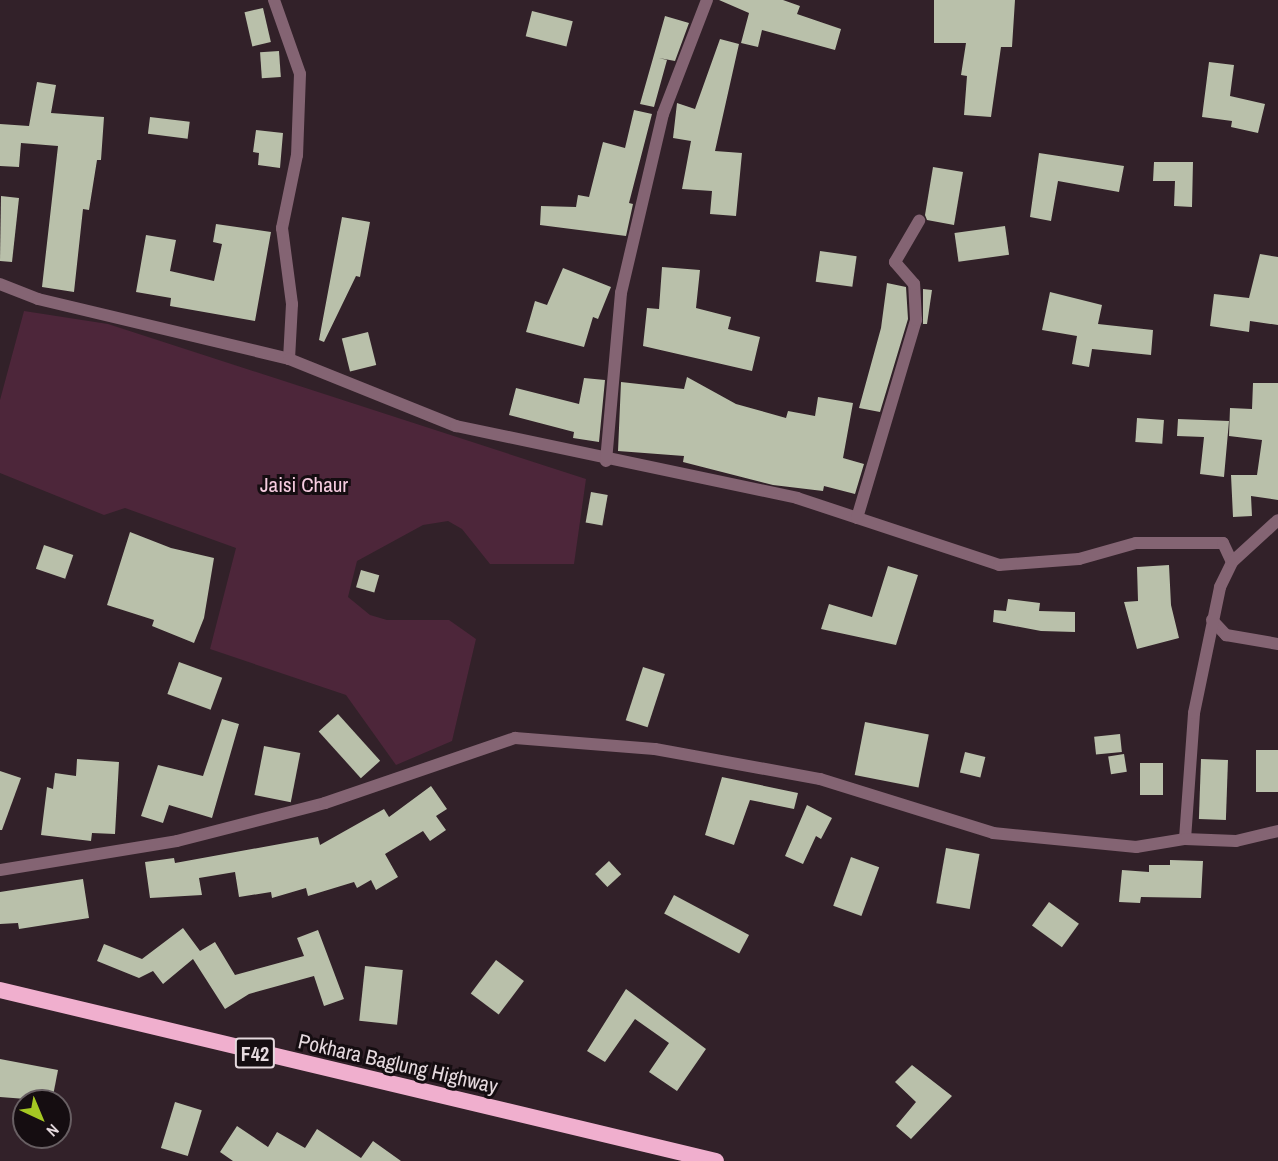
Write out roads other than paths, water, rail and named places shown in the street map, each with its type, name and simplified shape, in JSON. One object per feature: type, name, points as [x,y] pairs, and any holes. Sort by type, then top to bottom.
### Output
[{"type":"highway","name":"Pokhara Baglung Highway","points":[[0,990],[716,1161]]},
{"type":"street","points":[[274,0],[300,74],[297,155],[282,228],[292,304],[290,359]]},
{"type":"street","points":[[606,460],[621,293],[663,114],[707,0]]},
{"type":"street","points":[[857,518],[916,320],[914,284],[896,262],[919,221]]},
{"type":"street","points":[[0,284],[38,299],[290,359],[456,426],[606,460],[797,498],[999,565],[1079,559],[1136,543],[1223,543],[1232,562]]},
{"type":"street","points":[[1185,839],[1194,713],[1212,620],[1232,562],[1278,520]]},
{"type":"street","points":[[1212,620],[1226,635],[1278,644]]},
{"type":"street","points":[[0,870],[177,841],[326,803],[514,738],[655,749],[820,779],[993,832],[1136,847],[1185,839],[1236,841],[1278,831]]},
{"type":"park label","name":"Jaisi Chaur","points":[[304,485]]}]
